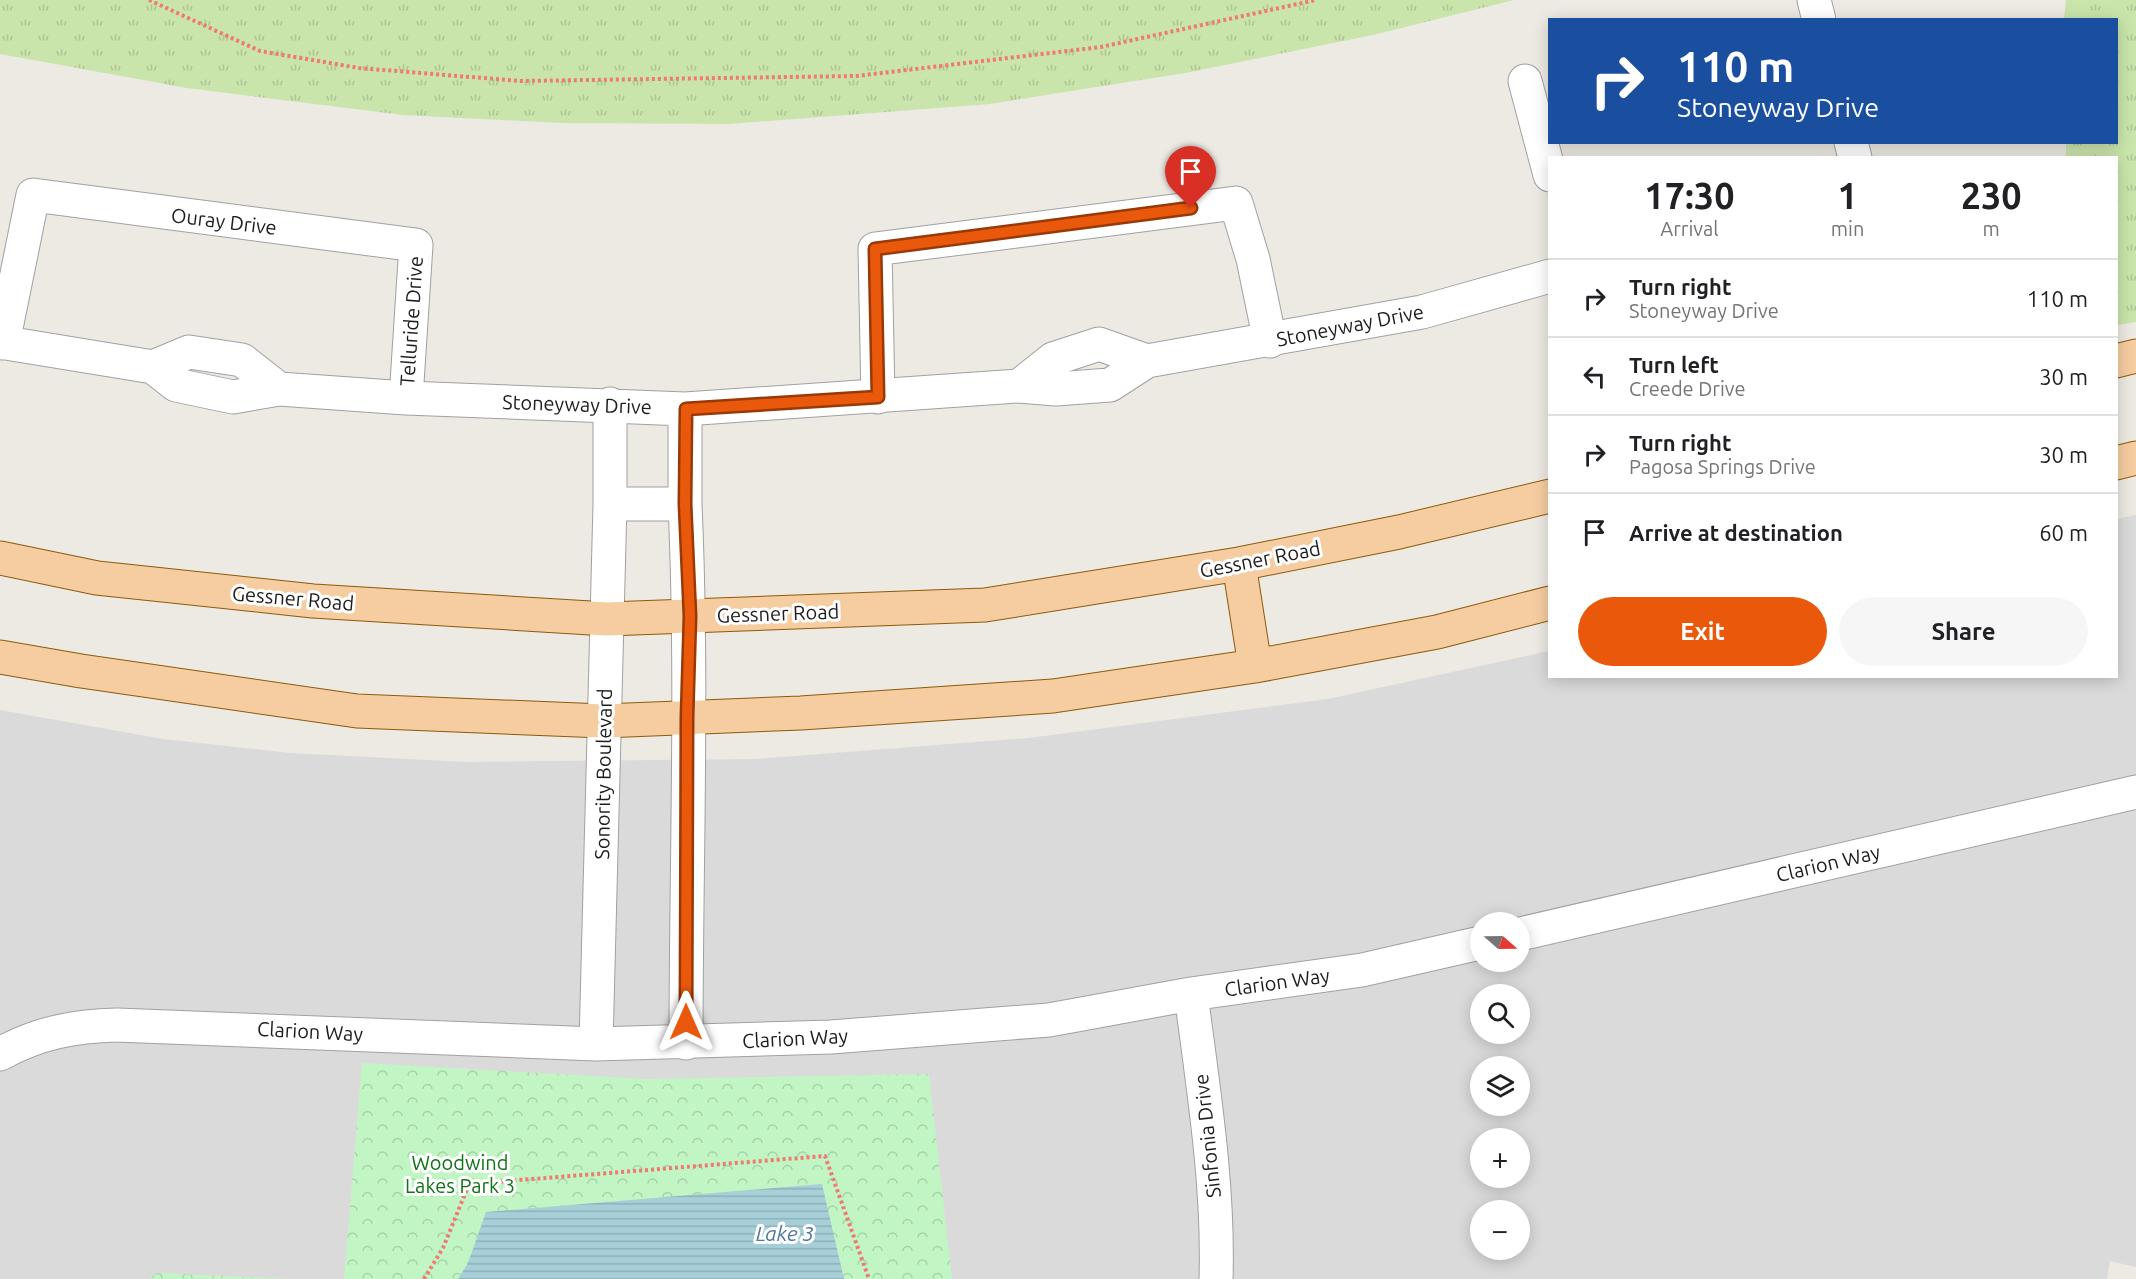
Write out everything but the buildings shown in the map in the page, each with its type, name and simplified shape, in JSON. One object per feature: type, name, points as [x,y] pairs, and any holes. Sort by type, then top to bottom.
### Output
[{"type":"main road","points":[[2118,360],[2136,356]]},
{"type":"main road","points":[[2118,462],[2136,458]]},
{"type":"main road","name":"Gessner Road","points":[[0,558],[98,578],[313,601],[607,619],[985,605],[1239,564],[1400,532],[1548,496]]},
{"type":"main road","points":[[1239,564],[1255,666]]},
{"type":"main road","points":[[0,657],[357,711],[603,721],[801,713],[1053,696],[1255,666],[1437,632],[1548,604]]},
{"type":"street","points":[[1814,0],[1818,18]]},
{"type":"street","points":[[1525,81],[1548,167]]},
{"type":"street","name":"Ouray Drive","points":[[1,342],[33,195],[416,244]]},
{"type":"street","points":[[878,397],[875,249],[1236,203],[1253,259],[1270,341]]},
{"type":"street","name":"Telluride Drive","points":[[406,398],[416,244]]},
{"type":"street","name":"Stoneyway Drive","points":[[1,342],[153,367],[176,385],[233,397],[279,389],[406,398],[610,404],[686,409],[1019,386],[1053,359],[1099,344],[1147,361],[1270,341],[1422,312],[1548,277]]},
{"type":"street","name":"Sonority Boulevard","points":[[596,1044],[610,504],[610,404]]},
{"type":"street","points":[[686,409],[685,504],[690,616],[687,717],[686,1043]]},
{"type":"street","points":[[610,504],[685,504]]},
{"type":"street","name":"Clarion Way","points":[[1530,932],[2136,792]]},
{"type":"street","name":"Clarion Way","points":[[0,1054],[50,1032],[76,1026],[117,1025],[596,1044],[831,1037],[1049,1020],[1191,994],[1362,970],[1470,945]]},
{"type":"street","name":"Sinfonia Drive","points":[[1191,994],[1207,1121],[1217,1250],[1216,1279]]},
{"type":"path","points":[[149,0],[260,51],[358,68],[520,81],[856,76],[1101,47],[1316,0]]},
{"type":"path","points":[[424,1279],[443,1248],[469,1184],[825,1156],[868,1279]]},
{"type":"shaded area","points":[[2136,515],[2136,1267],[2110,1261],[2107,1279],[0,1279],[0,710],[163,739],[290,753],[466,762],[757,759],[1029,738],[1328,699],[1548,651],[1548,678],[2118,678],[2118,519]]},
{"type":"green space","points":[[0,0],[1514,0],[1373,35],[1185,73],[990,104],[729,124],[562,123],[403,115],[187,88],[0,54]]},
{"type":"green space","points":[[2066,0],[2136,0],[2136,322],[2118,325],[2118,156],[2066,156],[2066,144],[2118,144],[2118,18],[2064,18]]},
{"type":"green space","name":"Woodwind Lakes Park 3","points":[[362,1063],[645,1079],[929,1074],[952,1279],[344,1279]]},
{"type":"green space","points":[[157,1273],[289,1279],[150,1279]]},
{"type":"water","name":"Lake 3","points":[[822,1184],[844,1279],[458,1279],[468,1263],[486,1212]]},
{"type":"route","points":[[686,1022],[687,717],[690,616],[685,504],[686,409],[878,397],[875,249],[1191,208]]}]
